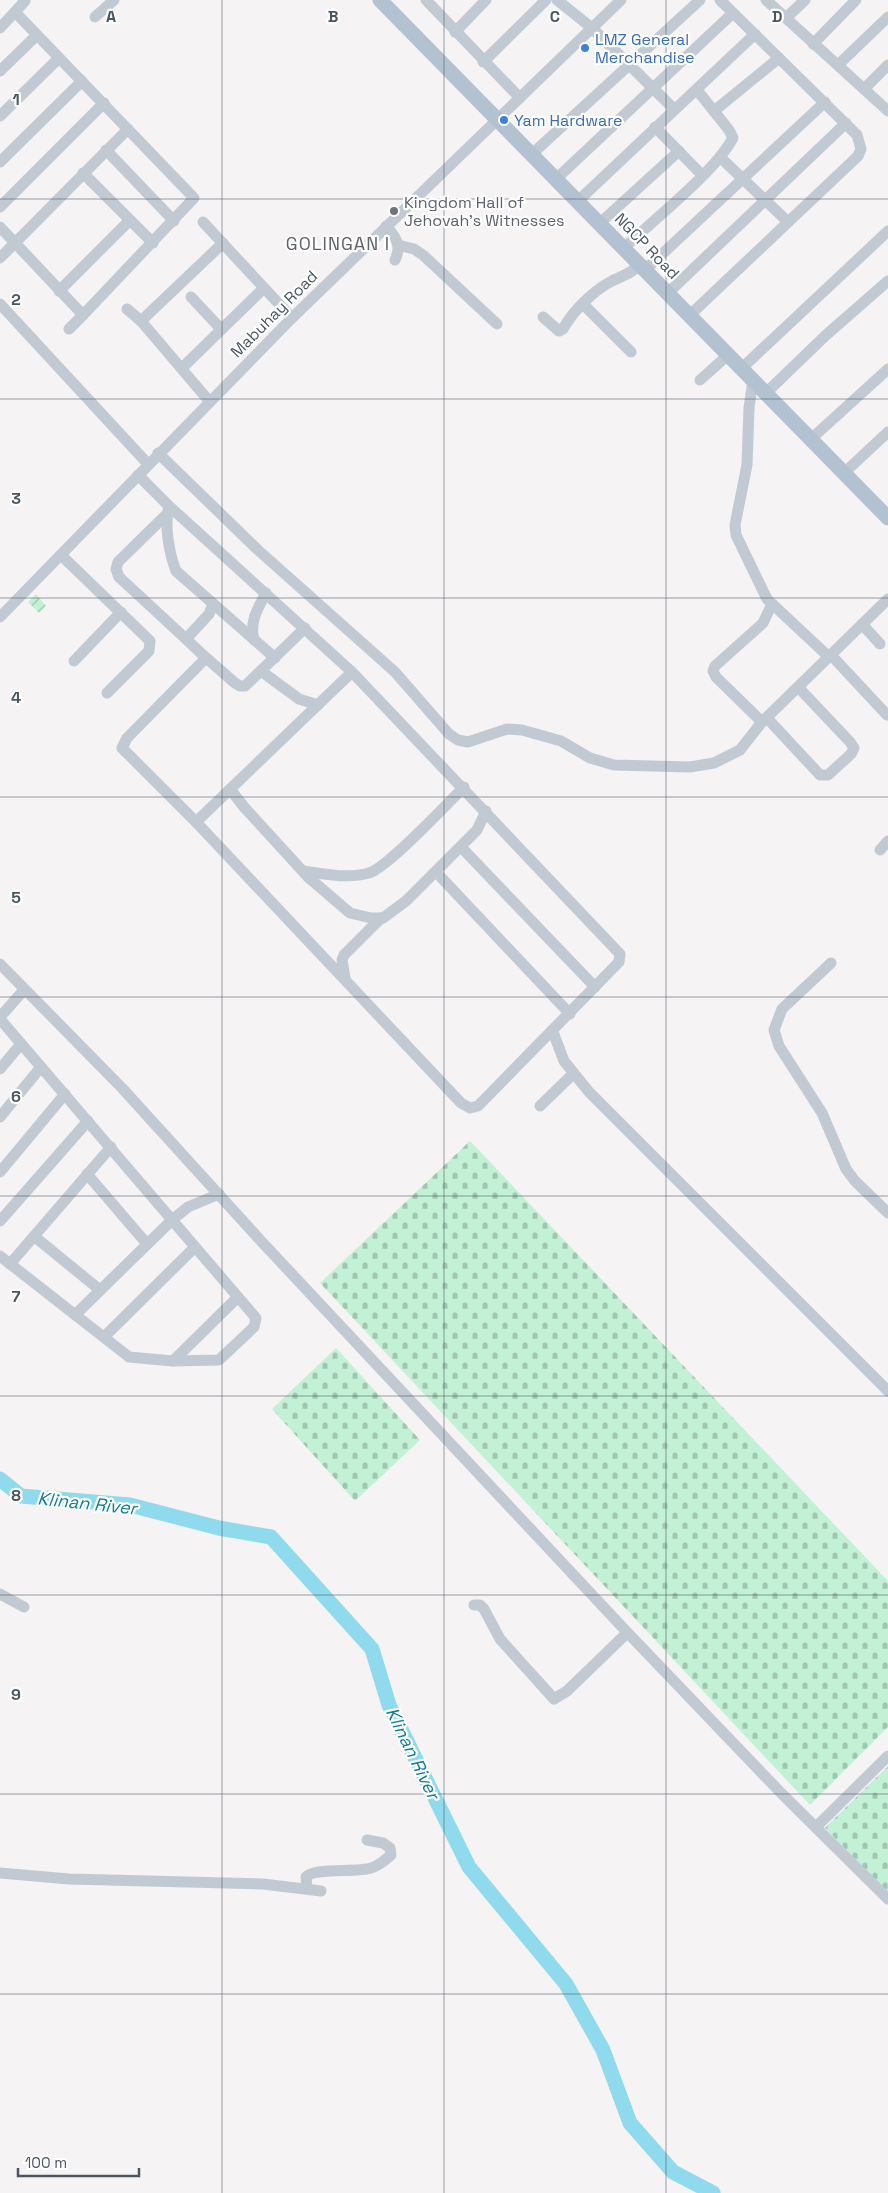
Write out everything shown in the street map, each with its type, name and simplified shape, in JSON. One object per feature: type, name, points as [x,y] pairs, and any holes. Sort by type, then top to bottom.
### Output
[{"type":"main road","name":"NGCP Road","points":[[380,0],[888,518]]},
{"type":"street","points":[[95,17],[114,0]]},
{"type":"street","points":[[427,0],[483,62],[520,98]]},
{"type":"street","points":[[455,32],[486,0]]},
{"type":"street","points":[[483,62],[546,0]]},
{"type":"street","points":[[557,0],[592,28],[654,87],[674,109]]},
{"type":"street","name":"Mabuhay Road","points":[[0,617],[292,318],[621,0]]},
{"type":"street","points":[[532,154],[631,66],[700,0]]},
{"type":"street","points":[[690,315],[858,156],[861,143],[857,134],[720,0]]},
{"type":"street","points":[[766,0],[888,111]]},
{"type":"street","points":[[786,18],[806,0]]},
{"type":"street","points":[[813,44],[856,0]]},
{"type":"street","points":[[0,28],[25,1]]},
{"type":"street","points":[[15,12],[194,196],[193,201],[69,329]]},
{"type":"street","points":[[556,179],[733,13]]},
{"type":"street","points":[[838,65],[888,17]]},
{"type":"street","points":[[578,201],[755,34]]},
{"type":"street","points":[[0,72],[37,35]]},
{"type":"street","points":[[0,116],[59,58]]},
{"type":"street","points":[[714,111],[779,58]]},
{"type":"street","points":[[864,89],[888,65]]},
{"type":"street","points":[[0,162],[82,80]]},
{"type":"street","points":[[624,248],[720,157],[733,138],[732,134],[697,90]]},
{"type":"street","points":[[543,317],[551,326],[559,331],[563,329],[595,292],[610,282],[643,267],[825,102]]},
{"type":"street","points":[[0,207],[104,103]]},
{"type":"street","points":[[668,293],[846,123]]},
{"type":"street","points":[[655,127],[702,175]]},
{"type":"street","points":[[0,258],[128,129]]},
{"type":"street","points":[[106,150],[174,221]]},
{"type":"street","points":[[600,223],[679,151]]},
{"type":"street","points":[[720,157],[788,222]]},
{"type":"street","points":[[83,173],[153,243]]},
{"type":"street","points":[[59,291],[129,221]]},
{"type":"street","points":[[203,222],[292,318]]},
{"type":"street","points":[[0,226],[83,315]]},
{"type":"street","points":[[386,226],[398,245],[398,253],[395,260]]},
{"type":"street","points":[[742,368],[888,231]]},
{"type":"street","points":[[140,321],[223,243]]},
{"type":"street","points":[[398,245],[414,249],[423,255],[497,324]]},
{"type":"street","points":[[766,393],[830,331],[888,281]]},
{"type":"street","points":[[182,368],[264,288]]},
{"type":"street","points":[[190,297],[221,329]]},
{"type":"street","points":[[0,304],[148,464]]},
{"type":"street","points":[[583,304],[631,352]]},
{"type":"street","points":[[127,309],[182,368],[209,401]]},
{"type":"street","points":[[700,380],[728,355]]},
{"type":"street","points":[[811,439],[888,369]]},
{"type":"street","points":[[753,380],[749,408],[747,465],[735,525],[736,535],[762,589],[772,604],[830,656],[886,715]]},
{"type":"street","points":[[844,473],[888,432]]},
{"type":"street","points":[[158,454],[258,550],[395,672],[449,734],[458,740],[468,742],[500,729],[522,730],[561,741],[590,758],[614,765],[690,767],[714,763],[733,754],[745,744],[764,720],[888,599]]},
{"type":"street","points":[[138,475],[168,510],[266,593],[352,672],[620,954],[620,962],[488,1098],[478,1106],[470,1108],[461,1103],[345,978],[196,822],[122,748],[126,738],[200,664],[204,656]]},
{"type":"street","points":[[168,510],[171,553],[176,571],[274,658]]},
{"type":"street","points":[[168,510],[118,562],[116,569],[120,577],[204,656],[240,686],[245,686],[305,628]]},
{"type":"street","points":[[61,555],[145,634],[150,645],[148,651],[107,693]]},
{"type":"street","points":[[254,640],[252,634],[254,616],[266,593]]},
{"type":"street","points":[[186,638],[209,614],[213,604]]},
{"type":"street","points":[[772,604],[763,623],[715,666],[713,671],[721,682],[764,720],[820,775],[828,775],[851,754],[854,748],[798,687]]},
{"type":"street","points":[[74,661],[121,612]]},
{"type":"street","points":[[862,624],[880,644]]},
{"type":"street","points":[[261,671],[299,699],[318,705]]},
{"type":"street","points":[[196,822],[352,672]]},
{"type":"street","points":[[303,871],[351,876],[370,873],[464,788]]},
{"type":"street","points":[[230,789],[244,807],[303,871],[350,914],[364,918],[381,918]]},
{"type":"street","points":[[345,978],[342,960],[344,955],[381,918],[399,907],[461,848],[477,830],[486,811]]},
{"type":"street","points":[[461,848],[596,987]]},
{"type":"street","points":[[436,872],[570,1014]]},
{"type":"street","points":[[831,963],[782,1009],[774,1030],[779,1046],[822,1113],[846,1169],[855,1181],[888,1212]]},
{"type":"street","points":[[0,964],[122,1088],[627,1633],[888,1899]]},
{"type":"street","points":[[0,1256],[129,1357],[172,1361],[219,1360],[254,1327],[256,1318],[41,1067],[1,1015],[24,990]]},
{"type":"street","points":[[553,1032],[557,1046],[573,1074],[888,1391]]},
{"type":"street","points":[[0,1069],[22,1044]]},
{"type":"street","points":[[0,1117],[41,1067]]},
{"type":"street","points":[[540,1106],[573,1074]]},
{"type":"street","points":[[0,1172],[65,1094]]},
{"type":"street","points":[[0,1221],[88,1121]]},
{"type":"street","points":[[10,1264],[111,1147]]},
{"type":"street","points":[[87,1174],[147,1244]]},
{"type":"street","points":[[75,1315],[172,1220],[188,1207],[219,1194]]},
{"type":"street","points":[[35,1237],[100,1290]]},
{"type":"street","points":[[104,1337],[195,1247]]},
{"type":"street","points":[[172,1361],[238,1297]]},
{"type":"street","points":[[0,1594],[24,1607]]},
{"type":"street","points":[[474,1605],[480,1605],[484,1609],[500,1639],[556,1699],[567,1691],[627,1633]]},
{"type":"street","points":[[816,1827],[888,1756]]},
{"type":"street","points":[[307,1889],[306,1877],[313,1872],[366,1870],[374,1867],[391,1855],[390,1848],[383,1843],[367,1840]]},
{"type":"street","points":[[0,1873],[69,1879],[263,1884],[321,1892]]},
{"type":"green space","points":[[36,594],[46,606],[39,613],[28,602]]},
{"type":"green space","points":[[470,1141],[888,1581],[888,1727],[810,1805],[320,1283]]},
{"type":"green space","points":[[336,1348],[420,1440],[355,1501],[272,1409]]},
{"type":"green space","points":[[888,1766],[888,1893],[825,1828]]},
{"type":"waterway","name":"Klinan River","points":[[0,1479],[21,1496],[130,1505],[219,1528],[271,1537],[372,1649],[389,1705],[469,1867],[566,1984],[603,2050],[630,2123],[673,2172],[713,2193]]},
{"type":"place","name":"LMZ General Merchandise","points":[[585,48]]},
{"type":"place","name":"Yam Hardware","points":[[504,120]]},
{"type":"place","name":"Kingdom Hall of Jehovah's Witnesses","points":[[394,211]]},
{"type":"district","name":"GOLINGAN I","points":[[338,243]]}]
